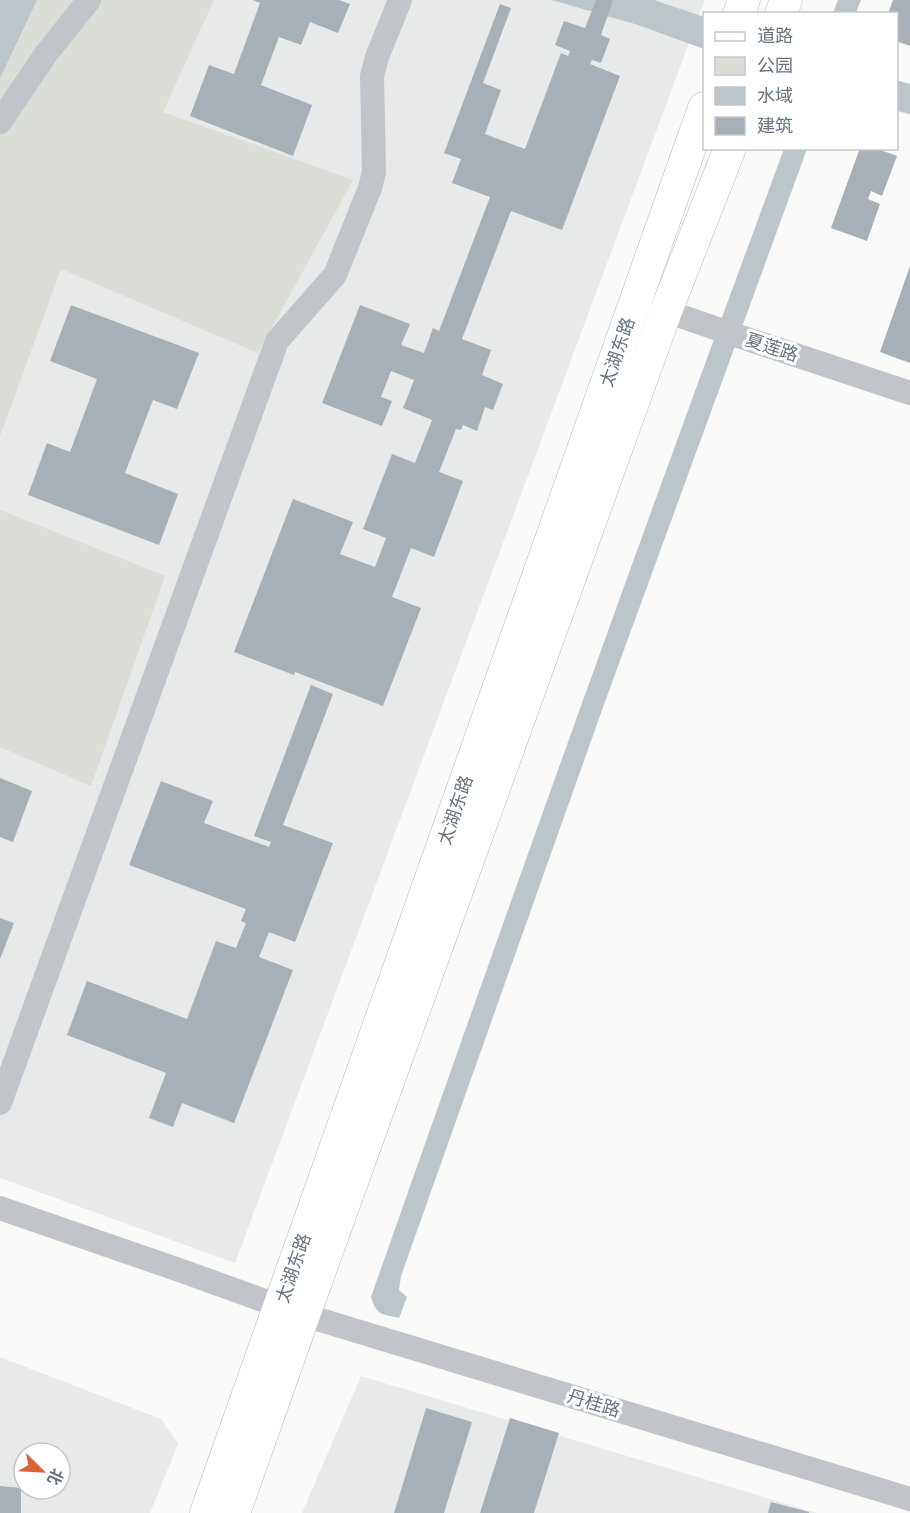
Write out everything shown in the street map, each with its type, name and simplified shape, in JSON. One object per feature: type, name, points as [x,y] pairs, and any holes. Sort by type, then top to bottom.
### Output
[{"type":"main road","name":"太湖东路","points":[[234,1513],[292,1311],[635,300],[703,113]]},
{"type":"main road","name":"太湖东路","points":[[206,1513],[292,1311],[666,311],[729,150]]},
{"type":"street","points":[[0,122],[46,54],[89,0]]},
{"type":"street","points":[[0,1103],[277,341],[335,275],[370,188],[374,172],[372,76],[377,57],[400,0]]},
{"type":"street","name":"夏莲路","points":[[635,300],[910,393]]},
{"type":"street","name":"丹桂路","points":[[0,1208],[292,1311],[910,1499]]},
{"type":"shaded area","points":[[113,0],[705,0],[235,1263],[0,1178],[0,161]]},
{"type":"shaded area","points":[[0,1357],[161,1419],[178,1444],[150,1513],[0,1513]]},
{"type":"shaded area","points":[[361,1376],[817,1513],[302,1513]]},
{"type":"green space","points":[[0,0],[214,0],[163,112],[353,180],[258,353],[61,269],[0,436]]},
{"type":"green space","points":[[0,510],[165,576],[91,786],[0,747]]},
{"type":"water","points":[[0,0],[37,0],[0,78]]},
{"type":"water","points":[[552,0],[654,0],[703,17],[703,49],[638,25]]},
{"type":"water","points":[[838,0],[861,0],[856,12],[833,12]]},
{"type":"water","points":[[898,81],[910,84],[910,114],[898,111]]},
{"type":"water","points":[[784,150],[807,150],[602,710],[401,1276],[399,1290],[407,1297],[399,1318],[384,1315],[378,1311],[371,1297],[679,435]]},
{"type":"building","points":[[253,0],[339,0],[350,4],[338,33],[310,22],[301,45],[279,37],[261,85],[312,105],[293,156],[190,116],[209,65],[234,74],[260,3]]},
{"type":"building","points":[[596,0],[613,0],[601,35],[610,39],[601,63],[592,60],[590,64],[620,76],[562,230],[511,211],[462,339],[491,350],[482,375],[503,384],[493,410],[485,407],[477,431],[463,425],[461,430],[456,429],[439,472],[463,481],[434,557],[411,548],[392,597],[421,608],[383,706],[295,672],[294,675],[234,652],[293,499],[353,522],[340,554],[375,567],[386,538],[363,529],[392,454],[415,463],[432,420],[403,408],[414,380],[391,371],[381,397],[392,401],[382,426],[322,403],[360,305],[410,324],[401,345],[424,353],[433,328],[439,331],[490,197],[452,183],[461,159],[444,153],[500,4],[511,8],[483,83],[501,90],[485,134],[525,149],[561,53],[568,56],[570,51],[555,45],[564,21],[585,28]]},
{"type":"building","points":[[893,0],[910,0],[910,46],[898,42],[898,12],[889,12]]},
{"type":"building","points":[[859,150],[880,150],[897,156],[882,196],[871,191],[868,199],[880,204],[867,241],[831,228]]},
{"type":"building","points":[[910,266],[910,363],[880,352]]},
{"type":"building","points":[[71,305],[199,353],[177,409],[153,400],[125,473],[178,494],[159,545],[28,495],[47,443],[70,452],[97,379],[50,361]]},
{"type":"building","points":[[311,685],[333,694],[283,825],[333,843],[295,942],[269,932],[259,957],[293,970],[234,1123],[182,1103],[173,1127],[149,1118],[166,1073],[67,1035],[87,981],[187,1019],[216,941],[236,948],[246,923],[241,921],[246,909],[129,865],[161,781],[213,801],[204,823],[269,847],[271,842],[254,836]]},
{"type":"building","points":[[0,778],[32,791],[13,842],[0,837]]},
{"type":"building","points":[[0,918],[14,923],[0,959]]},
{"type":"building","points":[[426,1408],[472,1422],[444,1513],[394,1513]]},
{"type":"building","points":[[510,1418],[559,1433],[534,1513],[480,1513]]},
{"type":"building","points":[[0,1486],[12,1487],[12,1501],[21,1501],[21,1513],[0,1513]]},
{"type":"building","points":[[771,1502],[809,1512],[809,1513],[768,1513]]}]
